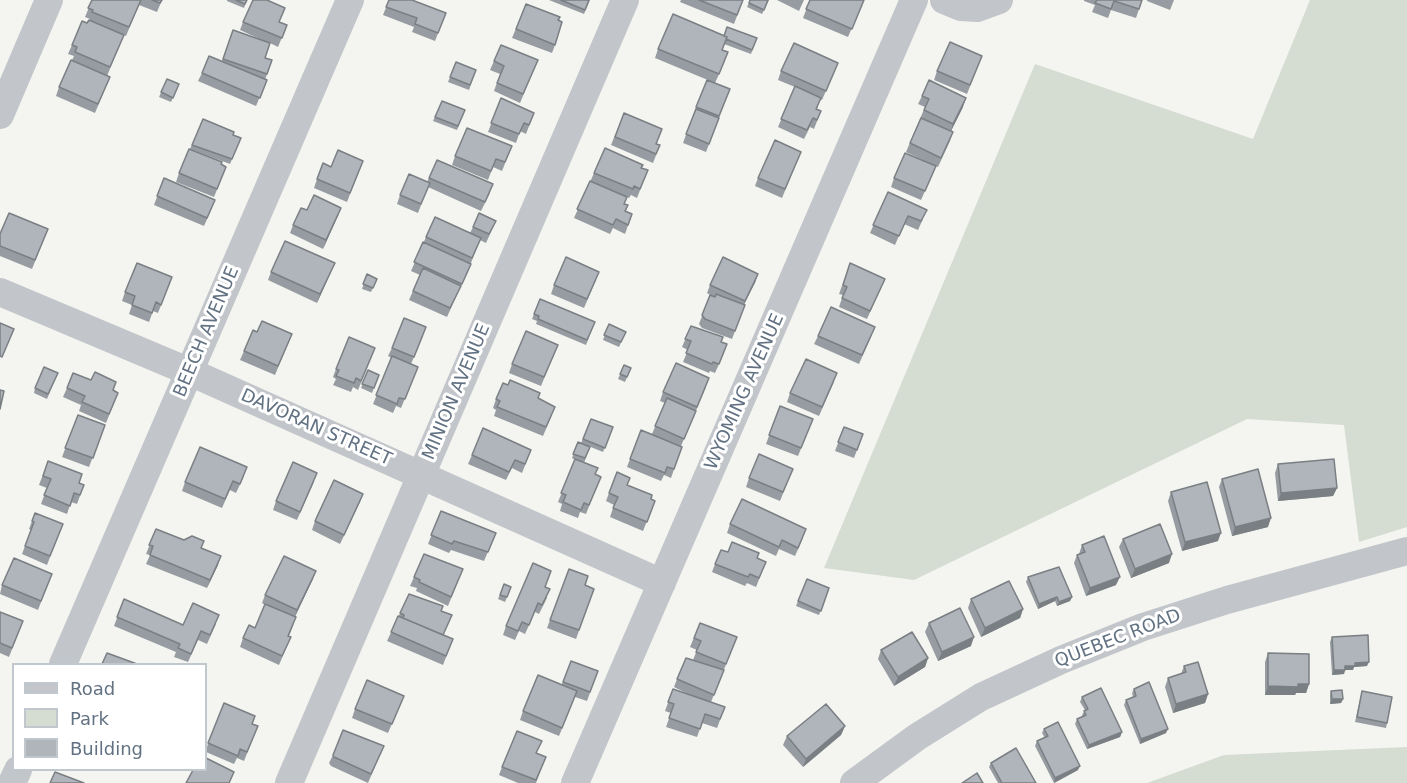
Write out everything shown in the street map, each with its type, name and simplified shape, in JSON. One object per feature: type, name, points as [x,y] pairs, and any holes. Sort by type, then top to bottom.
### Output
[{"type":"street","points":[[0,116],[49,0]]},
{"type":"street","name":"BEECH AVENUE","points":[[63,663],[350,0]]},
{"type":"street","name":"MINION AVENUE","points":[[289,783],[625,0]]},
{"type":"street","name":"WYOMING AVENUE","points":[[575,783],[914,0]]},
{"type":"street","points":[[944,0],[961,8],[977,8],[999,0]]},
{"type":"street","name":"DAVORAN STREET","points":[[0,292],[189,372],[662,583]]},
{"type":"street","name":"QUEBEC ROAD","points":[[854,783],[917,737],[981,697],[1061,660],[1143,627],[1216,603],[1407,551]]},
{"type":"green space","points":[[1310,0],[1407,0],[1407,527],[1359,542],[1344,425],[1247,419],[914,580],[824,568],[1035,64],[1253,139]]},
{"type":"green space","points":[[1407,747],[1407,783],[1147,783],[1224,755]]},
{"type":"building","points":[[92,0],[141,0],[129,27],[92,12],[93,10],[88,8]]},
{"type":"building","points":[[253,0],[267,0],[285,8],[279,22],[287,25],[282,38],[243,22]]},
{"type":"building","points":[[389,0],[412,0],[446,13],[438,33],[415,24],[417,18],[386,7]]},
{"type":"building","points":[[561,0],[589,0],[585,10]]},
{"type":"building","points":[[699,0],[743,0],[737,15]]},
{"type":"building","points":[[750,0],[768,0],[764,10],[749,3]]},
{"type":"building","points":[[810,0],[864,0],[852,29],[806,9]]},
{"type":"building","points":[[1097,0],[1142,0],[1139,9],[1114,1],[1111,9],[1095,3]]},
{"type":"building","points":[[526,4],[560,17],[558,20],[562,22],[555,45],[516,29]]},
{"type":"building","points":[[673,14],[727,37],[722,50],[728,52],[719,74],[658,49]]},
{"type":"building","points":[[89,20],[124,35],[110,67],[75,52],[77,47],[72,45],[82,21],[87,23]]},
{"type":"building","points":[[727,27],[757,38],[752,50],[726,39],[727,37],[724,36]]},
{"type":"building","points":[[233,30],[270,43],[265,58],[272,60],[267,74],[223,59]]},
{"type":"building","points":[[950,42],[982,56],[970,85],[937,71]]},
{"type":"building","points":[[794,43],[838,63],[826,91],[781,71]]},
{"type":"building","points":[[501,45],[538,60],[523,94],[497,83],[504,66],[494,61]]},
{"type":"building","points":[[209,56],[267,80],[260,98],[202,73]]},
{"type":"building","points":[[71,60],[110,77],[98,104],[59,87]]},
{"type":"building","points":[[456,62],[476,70],[470,85],[450,77]]},
{"type":"building","points":[[167,79],[179,84],[173,98],[161,92]]},
{"type":"building","points":[[707,80],[730,89],[719,116],[696,107]]},
{"type":"building","points":[[929,80],[966,98],[953,124],[924,110],[929,99],[922,96]]},
{"type":"building","points":[[795,86],[821,98],[816,109],[821,111],[817,120],[813,118],[807,130],[781,119]]},
{"type":"building","points":[[501,98],[534,113],[529,125],[524,123],[519,134],[491,123]]},
{"type":"building","points":[[442,101],[465,110],[458,126],[435,117]]},
{"type":"building","points":[[696,109],[719,118],[709,144],[686,134]]},
{"type":"building","points":[[624,113],[662,129],[656,144],[660,145],[656,154],[615,137]]},
{"type":"building","points":[[921,118],[953,132],[941,158],[910,143]]},
{"type":"building","points":[[203,119],[234,132],[233,135],[241,138],[232,159],[192,145]]},
{"type":"building","points":[[467,128],[512,146],[505,162],[496,159],[491,171],[455,156]]},
{"type":"building","points":[[775,140],[801,152],[785,189],[758,178]]},
{"type":"building","points":[[605,148],[643,165],[641,168],[648,170],[640,189],[634,186],[633,189],[594,173]]},
{"type":"building","points":[[189,149],[222,162],[221,164],[226,167],[217,189],[179,173]]},
{"type":"building","points":[[338,150],[363,161],[350,193],[317,179],[323,163],[331,167]]},
{"type":"building","points":[[905,153],[936,166],[925,191],[894,178]]},
{"type":"building","points":[[437,160],[493,184],[485,202],[429,178]]},
{"type":"building","points":[[409,174],[430,183],[421,204],[400,195]]},
{"type":"building","points":[[164,178],[215,200],[207,218],[157,196]]},
{"type":"building","points":[[590,181],[627,197],[624,204],[628,205],[625,211],[632,214],[628,225],[616,219],[613,225],[577,209]]},
{"type":"building","points":[[888,192],[927,210],[921,221],[908,216],[899,236],[873,225]]},
{"type":"building","points":[[314,195],[341,208],[326,240],[293,225],[301,208],[307,210]]},
{"type":"building","points":[[9,213],[48,229],[35,260],[0,246],[0,234]]},
{"type":"building","points":[[479,213],[496,221],[489,234],[473,227]]},
{"type":"building","points":[[435,217],[481,238],[472,258],[426,237]]},
{"type":"building","points":[[285,241],[335,263],[320,294],[271,272]]},
{"type":"building","points":[[423,242],[471,264],[462,284],[414,262]]},
{"type":"building","points":[[566,257],[599,272],[587,299],[554,285]]},
{"type":"building","points":[[723,257],[758,274],[745,301],[710,285]]},
{"type":"building","points":[[137,263],[172,277],[161,305],[156,302],[152,313],[132,305],[135,296],[125,292]]},
{"type":"building","points":[[850,263],[885,279],[870,311],[842,298],[847,287],[843,285]]},
{"type":"building","points":[[423,268],[461,286],[450,308],[413,291]]},
{"type":"building","points":[[367,274],[377,279],[373,288],[363,284]]},
{"type":"building","points":[[716,294],[745,305],[735,331],[705,319],[702,315],[710,295],[715,297]]},
{"type":"building","points":[[540,299],[595,322],[587,340],[538,319],[539,316],[534,314]]},
{"type":"building","points":[[831,307],[875,327],[862,355],[818,336]]},
{"type":"building","points":[[404,318],[426,327],[414,357],[392,348]]},
{"type":"building","points":[[262,321],[292,334],[278,366],[244,351],[253,330],[257,332]]},
{"type":"building","points":[[0,323],[14,329],[2,357],[0,356]]},
{"type":"building","points":[[609,324],[626,332],[621,342],[604,335]]},
{"type":"building","points":[[691,326],[723,337],[721,342],[727,344],[719,364],[713,362],[712,364],[686,353],[691,341],[685,339]]},
{"type":"building","points":[[526,331],[558,345],[544,377],[512,364]]},
{"type":"building","points":[[349,337],[375,348],[361,381],[356,378],[354,383],[336,376],[339,370],[336,369]]},
{"type":"building","points":[[392,356],[418,367],[405,399],[399,398],[397,404],[376,395]]},
{"type":"building","points":[[806,359],[837,373],[822,407],[790,393]]},
{"type":"building","points":[[676,363],[709,378],[697,407],[663,392]]},
{"type":"building","points":[[624,365],[631,368],[627,377],[620,374]]},
{"type":"building","points":[[44,367],[58,373],[48,394],[35,388]]},
{"type":"building","points":[[368,370],[379,375],[374,388],[362,384]]},
{"type":"building","points":[[95,372],[116,382],[113,390],[118,393],[109,414],[82,402],[85,396],[67,388],[73,373],[91,380]]},
{"type":"building","points":[[510,380],[540,393],[538,398],[555,407],[546,427],[497,407],[500,401],[496,399],[503,383],[508,385]]},
{"type":"building","points":[[0,390],[4,391],[0,409]]},
{"type":"building","points":[[667,398],[696,411],[684,439],[655,426]]},
{"type":"building","points":[[780,406],[813,419],[801,448],[769,435]]},
{"type":"building","points":[[78,415],[105,425],[93,458],[65,448]]},
{"type":"building","points":[[591,419],[613,427],[605,448],[583,439]]},
{"type":"building","points":[[844,427],[863,434],[857,450],[838,442]]},
{"type":"building","points":[[483,428],[531,450],[525,464],[515,460],[509,472],[472,455]]},
{"type":"building","points":[[641,430],[682,447],[674,469],[667,467],[665,473],[630,459]]},
{"type":"building","points":[[578,442],[590,447],[585,458],[573,454]]},
{"type":"building","points":[[200,447],[247,467],[240,484],[233,481],[225,499],[185,482]]},
{"type":"building","points":[[759,454],[793,469],[783,492],[749,478]]},
{"type":"building","points":[[575,459],[598,468],[595,474],[601,477],[589,505],[584,503],[581,510],[563,502],[566,495],[561,493]]},
{"type":"building","points":[[1334,459],[1337,488],[1281,493],[1278,464]]},
{"type":"building","points":[[48,461],[82,474],[79,483],[84,485],[80,495],[74,493],[70,506],[44,495],[51,479],[43,476]]},
{"type":"building","points":[[293,462],[317,473],[300,512],[276,501]]},
{"type":"building","points":[[1258,469],[1271,518],[1235,527],[1222,479]]},
{"type":"building","points":[[617,472],[630,478],[627,485],[652,495],[651,499],[655,501],[647,522],[613,508],[618,497],[609,493]]},
{"type":"building","points":[[334,480],[363,494],[344,535],[315,521]]},
{"type":"building","points":[[1207,482],[1221,533],[1185,542],[1171,492]]},
{"type":"building","points":[[742,499],[806,529],[798,548],[782,540],[779,547],[730,524]]},
{"type":"building","points":[[441,511],[496,533],[488,552],[454,541],[452,544],[431,535]]},
{"type":"building","points":[[35,513],[63,524],[50,556],[25,546]]},
{"type":"building","points":[[1160,524],[1172,554],[1135,569],[1123,539]]},
{"type":"building","points":[[156,529],[184,540],[192,536],[204,541],[201,548],[221,556],[210,580],[150,555],[153,546],[149,545]]},
{"type":"building","points":[[1104,536],[1120,577],[1090,588],[1077,555],[1085,552],[1082,545]]},
{"type":"building","points":[[732,542],[759,553],[757,558],[766,562],[759,578],[750,574],[748,577],[715,564],[721,550],[728,552]]},
{"type":"building","points":[[424,554],[463,569],[451,597],[419,582],[420,580],[414,577]]},
{"type":"building","points":[[284,556],[316,571],[297,610],[265,595]]},
{"type":"building","points":[[14,558],[52,574],[41,601],[2,585]]},
{"type":"building","points":[[533,563],[551,571],[545,587],[550,589],[542,605],[538,603],[529,625],[522,622],[518,631],[506,626]]},
{"type":"building","points":[[1059,567],[1072,597],[1059,602],[1057,597],[1039,604],[1028,577]]},
{"type":"building","points":[[569,569],[588,576],[585,585],[594,589],[579,630],[550,620]]},
{"type":"building","points":[[807,579],[829,588],[821,611],[798,601]]},
{"type":"building","points":[[1009,581],[1023,609],[985,628],[971,599]]},
{"type":"building","points":[[504,584],[511,587],[507,597],[500,595]]},
{"type":"building","points":[[409,594],[443,606],[441,611],[452,615],[443,635],[403,618],[404,615],[400,613]]},
{"type":"building","points":[[124,599],[183,625],[193,603],[219,615],[210,635],[201,631],[191,654],[178,648],[180,644],[117,617]]},
{"type":"building","points":[[265,604],[296,617],[288,636],[291,637],[282,656],[243,638],[249,625],[255,628]]},
{"type":"building","points":[[960,608],[974,637],[942,652],[929,623]]},
{"type":"building","points":[[0,612],[23,621],[12,648],[0,643]]},
{"type":"building","points":[[398,616],[453,639],[446,656],[391,632]]},
{"type":"building","points":[[700,623],[737,637],[726,664],[696,652],[701,641],[694,638]]},
{"type":"building","points":[[912,632],[928,658],[898,677],[881,650]]},
{"type":"building","points":[[1368,635],[1369,662],[1345,666],[1345,670],[1334,670],[1332,637]]},
{"type":"building","points":[[107,653],[134,663],[102,663]]},
{"type":"building","points":[[1268,653],[1309,654],[1309,684],[1298,684],[1298,687],[1268,686]]},
{"type":"building","points":[[686,658],[724,670],[714,695],[677,679]]},
{"type":"building","points":[[571,661],[598,671],[590,692],[563,682]]},
{"type":"building","points":[[1198,662],[1208,694],[1176,704],[1168,678],[1186,672],[1184,666]]},
{"type":"building","points":[[538,675],[577,691],[562,728],[523,711]]},
{"type":"building","points":[[367,680],[404,696],[392,724],[355,709]]},
{"type":"building","points":[[1149,682],[1168,729],[1141,739],[1126,700],[1136,696],[1134,689]]},
{"type":"building","points":[[1101,688],[1122,732],[1089,745],[1077,719],[1086,715],[1084,711],[1088,709],[1082,697]]},
{"type":"building","points":[[673,689],[725,707],[720,719],[705,714],[700,729],[669,718],[674,704],[668,702]]},
{"type":"building","points":[[1342,690],[1343,699],[1332,699],[1331,691]]},
{"type":"building","points":[[1362,691],[1392,697],[1387,723],[1357,717]]},
{"type":"building","points":[[224,703],[255,716],[252,724],[258,726],[247,752],[240,749],[238,756],[208,743]]},
{"type":"building","points":[[826,704],[845,726],[806,759],[787,736]]},
{"type":"building","points":[[1058,722],[1080,766],[1055,778],[1037,741],[1048,736],[1044,729]]},
{"type":"building","points":[[343,730],[384,746],[371,774],[334,757]]},
{"type":"building","points":[[517,731],[542,741],[536,753],[546,757],[536,780],[502,767]]},
{"type":"building","points":[[1016,748],[1036,783],[1002,783],[991,763]]},
{"type":"building","points":[[207,758],[234,772],[229,783],[186,783],[192,771],[207,771]]},
{"type":"building","points":[[55,772],[84,783],[50,783]]},
{"type":"building","points":[[977,773],[983,783],[962,783]]}]
